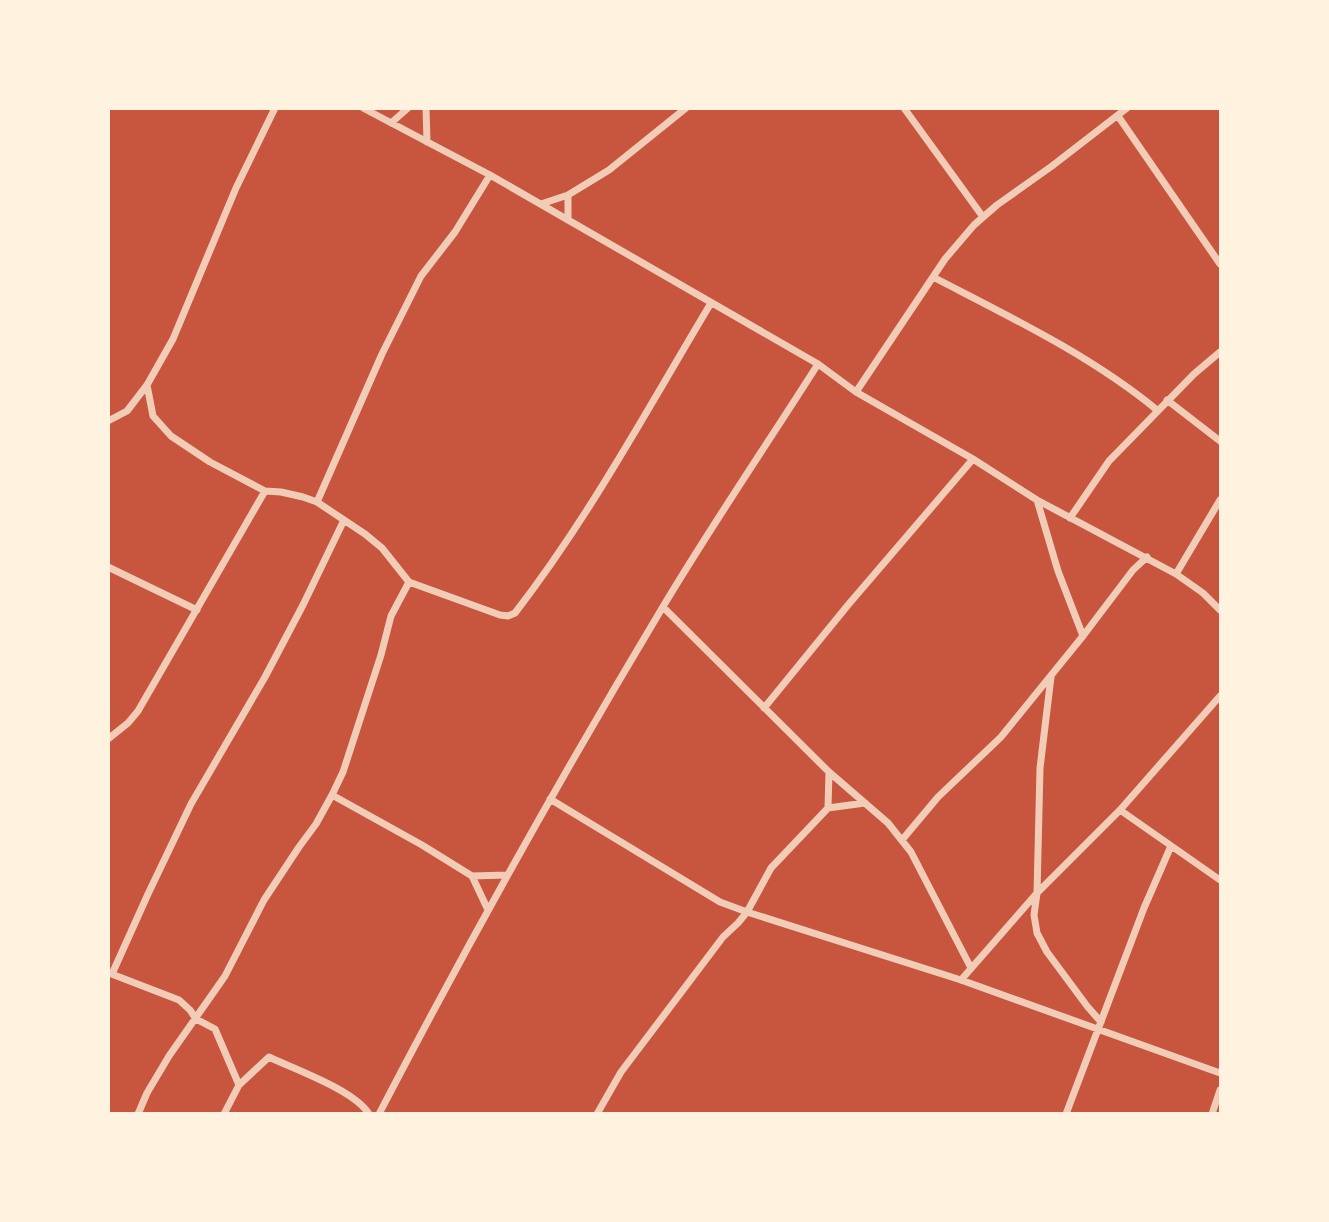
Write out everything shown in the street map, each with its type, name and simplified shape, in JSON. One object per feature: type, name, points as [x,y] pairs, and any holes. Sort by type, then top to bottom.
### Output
[{"type":"street","points":[[108,421],[127,411],[148,385],[173,339],[236,188],[275,108]]},
{"type":"street","points":[[363,108],[491,175],[818,364],[856,393],[973,459],[1037,500],[1176,574],[1203,593],[1220,610]]},
{"type":"street","points":[[391,123],[408,108]]},
{"type":"street","points":[[426,108],[426,142]]},
{"type":"street","points":[[541,204],[568,195],[608,170],[686,108]]},
{"type":"street","points":[[904,108],[983,217]]},
{"type":"street","points":[[856,393],[945,259],[983,217],[1127,108]]},
{"type":"street","points":[[1118,116],[1220,264]]},
{"type":"street","points":[[317,502],[382,354],[421,276],[455,232],[491,175]]},
{"type":"street","points":[[568,195],[568,220]]},
{"type":"street","points":[[933,277],[1062,346],[1135,392],[1157,410]]},
{"type":"street","points":[[148,385],[153,415],[171,436],[210,462],[265,491],[281,492],[317,502],[382,548],[409,582],[508,616],[515,613],[538,582],[597,494],[711,303]]},
{"type":"street","points":[[1070,518],[1109,461],[1167,400],[1220,352]]},
{"type":"street","points":[[379,1114],[550,799],[663,607],[818,364]]},
{"type":"street","points":[[1167,400],[1220,441]]},
{"type":"street","points":[[764,708],[973,459]]},
{"type":"street","points":[[108,739],[138,711],[265,491]]},
{"type":"street","points":[[1037,500],[1058,571],[1083,636]]},
{"type":"street","points":[[1176,574],[1220,500]]},
{"type":"street","points":[[240,1085],[215,1029],[196,1019],[179,1000],[110,973],[191,804],[278,653],[344,520]]},
{"type":"street","points":[[902,840],[938,797],[1001,737],[1133,570],[1147,557]]},
{"type":"street","points":[[108,567],[197,610]]},
{"type":"street","points":[[138,1114],[169,1056],[234,961],[264,900],[332,796],[343,772],[391,616],[409,582]]},
{"type":"street","points":[[663,607],[829,772],[888,823],[911,852],[925,876],[971,968]]},
{"type":"street","points":[[1051,676],[1040,768],[1037,893],[1034,915],[1037,933],[1047,952],[1100,1025]]},
{"type":"street","points":[[961,979],[1037,893],[1120,810],[1220,695]]},
{"type":"street","points":[[828,808],[829,772]]},
{"type":"street","points":[[332,796],[422,845],[472,876],[488,910]]},
{"type":"street","points":[[550,799],[720,902],[1100,1025],[1220,1073]]},
{"type":"street","points":[[597,1114],[621,1072],[723,937],[747,912],[771,868],[828,808],[865,803]]},
{"type":"street","points":[[1120,810],[1220,880]]},
{"type":"street","points":[[1066,1114],[1144,908],[1171,846]]},
{"type":"street","points":[[472,876],[508,875]]},
{"type":"street","points":[[224,1114],[240,1085],[269,1057],[351,1095],[364,1105],[369,1114]]},
{"type":"street","points":[[1212,1114],[1220,1090]]}]
